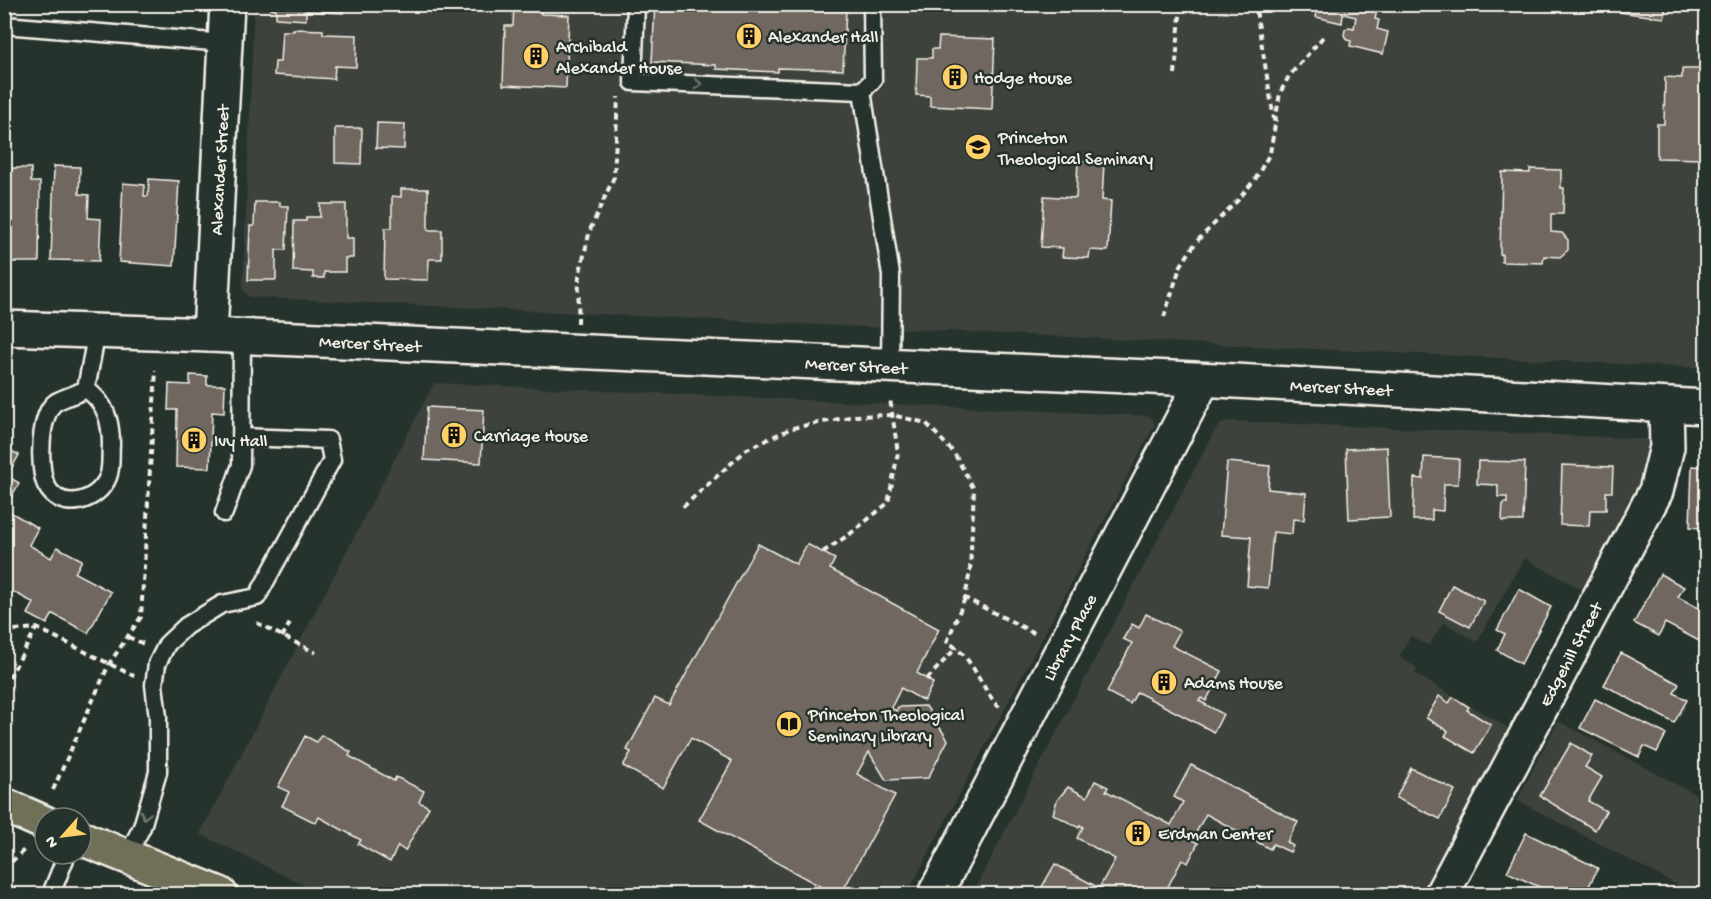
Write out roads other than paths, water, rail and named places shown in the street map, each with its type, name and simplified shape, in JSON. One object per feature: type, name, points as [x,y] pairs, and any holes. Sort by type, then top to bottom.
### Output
[{"type":"highway","points":[[4,805],[33,832]]},
{"type":"highway","points":[[93,843],[220,894]]},
{"type":"main road","name":"Alexander Street","points":[[226,336],[225,43],[227,4]]},
{"type":"main road","name":"Mercer Street","points":[[4,328],[1203,380],[1707,407]]},
{"type":"main road","name":"Library Place","points":[[935,894],[1203,380]]},
{"type":"main road","name":"Edgehill Street","points":[[1442,894],[1656,491],[1667,447],[1666,405]]},
{"type":"lane","points":[[636,4],[633,82],[861,91],[873,80],[872,4]]},
{"type":"lane","points":[[4,25],[225,43]]},
{"type":"lane","points":[[861,91],[891,275],[890,367]]},
{"type":"lane","points":[[86,389],[97,331]]},
{"type":"lane","points":[[224,513],[241,465],[241,437],[226,336]]},
{"type":"lane","points":[[86,389],[98,397],[111,429],[110,469],[108,478],[97,493],[83,501],[75,502],[63,499],[46,486],[41,436],[47,413],[56,403],[86,389]]},
{"type":"lane","points":[[127,856],[142,827],[158,772],[158,717],[154,685],[157,664],[167,644],[186,626],[222,604],[257,597],[332,460],[328,440],[241,437]]},
{"type":"lane","points":[[51,894],[62,866]]},
{"type":"place","name":"Alexander Hall","points":[[749,36]]},
{"type":"place","name":"Archibald Alexander House","points":[[536,56]]},
{"type":"place","name":"Hodge House","points":[[955,77]]},
{"type":"place","name":"Princeton Theological Seminary","points":[[978,147]]},
{"type":"place","name":"Carriage House","points":[[454,435]]},
{"type":"place","name":"Ivy Hall","points":[[194,440]]},
{"type":"place","name":"Adams House","points":[[1164,682]]},
{"type":"place","name":"Princeton Theological Seminary Library","points":[[789,724]]},
{"type":"place","name":"Erdman Center","points":[[1138,833]]}]
